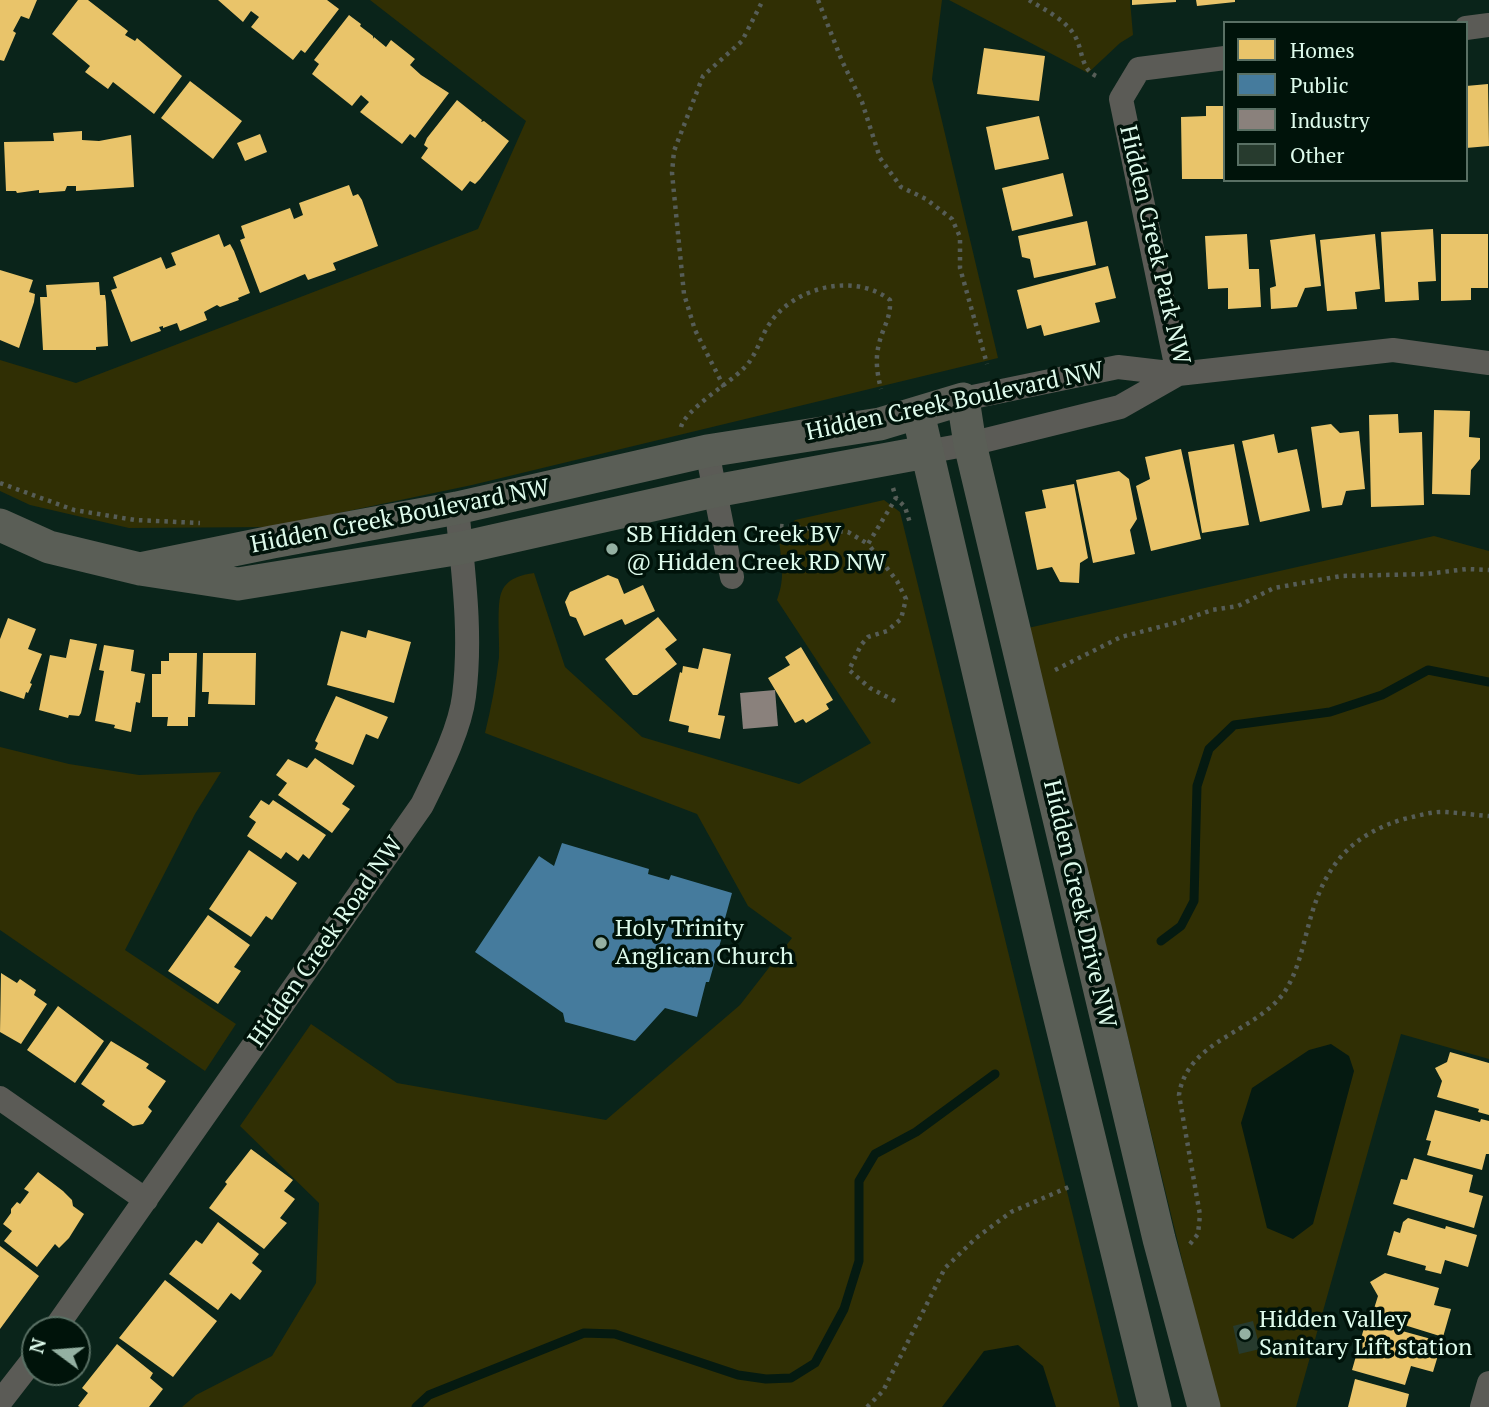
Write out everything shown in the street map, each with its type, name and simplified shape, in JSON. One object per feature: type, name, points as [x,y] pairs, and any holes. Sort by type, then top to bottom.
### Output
[{"type":"street","points":[[1468,28],[1489,25]]},
{"type":"street","name":"Hidden Creek Park NW","points":[[1223,58],[1139,69],[1121,99],[1178,374],[1393,350],[1489,363]]},
{"type":"street","name":"Hidden Creek Boulevard NW","points":[[140,569],[457,508],[694,443],[880,424],[963,399],[1118,367],[1178,374]]},
{"type":"street","name":"Hidden Creek Boulevard NW","points":[[0,525],[49,547],[140,569],[238,584],[461,548],[715,491],[970,444],[1120,407],[1178,374]]},
{"type":"street","name":"Hidden Creek Drive NW","points":[[963,399],[970,444],[1159,1239],[1204,1407]]},
{"type":"street","name":"Hidden Creek Drive NW","points":[[918,413],[1046,961],[1155,1407]]},
{"type":"street","points":[[694,443],[715,491],[732,577]]},
{"type":"street","name":"Hidden Creek Road NW","points":[[64,1316],[422,805],[444,760],[464,698],[468,625],[457,508]]},
{"type":"street","points":[[0,1098],[146,1200]]},
{"type":"street","points":[[1148,1375],[1193,1361]]},
{"type":"street","points":[[0,1402],[21,1375]]},
{"type":"street","points":[[1482,1407],[1489,1383]]},
{"type":"path","points":[[724,387],[695,330],[684,294],[672,173],[674,151],[703,76],[742,41],[763,0]]},
{"type":"path","points":[[818,0],[862,103],[880,158],[901,187],[926,199],[951,219],[960,237],[960,268],[987,364]]},
{"type":"path","points":[[1029,0],[1063,23],[1076,37],[1086,69],[1096,76]]},
{"type":"path","points":[[694,443],[681,424],[686,414],[724,387],[747,366],[770,323],[788,302],[833,285],[878,290],[890,300],[890,311],[879,342],[876,370],[881,389]]},
{"type":"path","points":[[0,483],[74,510],[135,520],[212,524]]},
{"type":"path","points":[[868,544],[896,498]]},
{"type":"path","points":[[780,526],[848,532],[868,544],[897,581],[906,599],[901,619],[887,631],[867,638],[849,670],[870,688],[895,701]]},
{"type":"path","points":[[1051,672],[1121,637],[1212,610],[1238,606],[1273,588],[1341,576],[1489,570]]},
{"type":"path","points":[[1190,1244],[1198,1234],[1200,1215],[1179,1095],[1181,1082],[1190,1066],[1203,1053],[1258,1018],[1283,993],[1292,976],[1317,896],[1336,863],[1356,841],[1389,824],[1426,813],[1489,816]]},
{"type":"path","points":[[867,1407],[883,1391],[945,1268],[976,1238],[1011,1212],[1072,1185]]},
{"type":"shaded area","points":[[370,0],[942,0],[932,79],[998,358],[472,485],[272,527],[129,528],[30,505],[0,491],[0,360],[76,383],[478,229],[526,121]]},
{"type":"shaded area","points":[[949,0],[1130,0],[1133,35],[1120,43],[1088,73]]},
{"type":"shaded area","points":[[884,500],[900,512],[1120,1407],[182,1407],[196,1395],[272,1356],[316,1283],[319,1203],[240,1126],[311,1024],[397,1083],[606,1120],[740,1005],[792,938],[748,906],[697,814],[485,733],[498,667],[500,596],[508,583],[515,578],[534,573],[565,667],[642,737],[799,784],[871,743],[777,600],[782,576],[779,538],[795,520]]},
{"type":"shaded area","points":[[1434,536],[1489,551],[1489,1059],[1401,1034],[1296,1407],[1218,1407],[1028,628]]},
{"type":"shaded area","points":[[0,747],[69,764],[139,775],[221,772],[195,814],[125,950],[236,1024],[205,1071],[0,930]]},
{"type":"shaded area","points":[[1331,1044],[1349,1056],[1354,1071],[1313,1224],[1293,1239],[1267,1228],[1241,1123],[1252,1088],[1309,1050]]},
{"type":"shaded area","points":[[1018,1345],[1043,1366],[1056,1407],[942,1407],[984,1351]]},
{"type":"building: Homes","points":[[0,0],[37,0],[29,19],[21,16],[13,31],[16,33],[4,61],[0,60]]},
{"type":"building: Homes","points":[[78,0],[88,0],[128,31],[125,35],[135,41],[137,38],[182,76],[154,114],[113,82],[108,89],[85,72],[90,66],[52,34]]},
{"type":"building: Homes","points":[[218,0],[327,0],[339,9],[305,53],[301,50],[293,60],[251,27],[259,17],[251,11],[243,22]]},
{"type":"building: Homes","points":[[1132,0],[1176,0],[1176,2],[1132,5]]},
{"type":"building: Homes","points":[[1196,0],[1235,0],[1235,2],[1197,6]]},
{"type":"building: Homes","points":[[349,15],[373,36],[373,39],[374,37],[386,47],[391,40],[415,59],[410,65],[449,93],[415,138],[410,134],[402,144],[360,112],[369,102],[361,95],[352,106],[312,74],[319,64],[314,60]]},
{"type":"building: Homes","points":[[984,48],[1045,56],[1039,101],[977,94]]},
{"type":"building: Homes","points":[[190,81],[242,121],[213,159],[161,118]]},
{"type":"building: Homes","points":[[1488,84],[1489,146],[1468,148],[1468,86]]},
{"type":"building: Homes","points":[[457,100],[482,120],[481,122],[484,121],[509,141],[480,179],[475,184],[470,181],[462,191],[421,158],[428,148],[424,145],[427,138]]},
{"type":"building: Homes","points":[[1206,106],[1223,106],[1223,179],[1182,179],[1181,117],[1206,116]]},
{"type":"building: Homes","points":[[1039,116],[1049,159],[995,170],[986,127]]},
{"type":"building: Homes","points":[[82,131],[82,140],[99,141],[131,135],[134,187],[76,191],[76,186],[67,186],[65,191],[6,191],[4,142],[54,141],[53,133]]},
{"type":"building: Homes","points":[[260,134],[267,152],[245,161],[237,143]]},
{"type":"building: Homes","points":[[1063,173],[1073,216],[1012,231],[1002,188]]},
{"type":"building: Homes","points":[[349,185],[353,196],[358,194],[362,200],[378,246],[333,263],[336,270],[308,280],[305,274],[260,293],[240,240],[245,238],[241,226],[290,208],[294,219],[303,215],[299,203]]},
{"type":"building: Homes","points":[[1087,221],[1096,265],[1034,278],[1030,259],[1022,257],[1018,236]]},
{"type":"building: Homes","points":[[1433,229],[1436,281],[1418,282],[1419,300],[1385,302],[1381,232]]},
{"type":"building: Homes","points":[[219,234],[224,247],[230,244],[234,251],[250,293],[238,298],[239,300],[220,307],[217,305],[204,312],[207,320],[180,331],[177,323],[159,327],[161,331],[131,342],[111,290],[117,288],[113,277],[161,257],[166,269],[176,265],[171,253]]},
{"type":"building: Homes","points":[[1247,234],[1249,269],[1259,269],[1261,307],[1228,309],[1228,288],[1208,289],[1205,236]]},
{"type":"building: Homes","points":[[1315,234],[1321,286],[1305,288],[1297,307],[1271,309],[1270,288],[1276,286],[1270,240]]},
{"type":"building: Homes","points":[[1375,234],[1380,289],[1355,292],[1357,309],[1327,311],[1320,240]]},
{"type":"building: Homes","points":[[1441,234],[1488,234],[1488,288],[1471,288],[1471,300],[1441,301]]},
{"type":"building: Homes","points":[[1108,266],[1116,298],[1095,303],[1100,322],[1044,336],[1041,325],[1027,329],[1017,290]]},
{"type":"building: Homes","points":[[0,270],[33,280],[29,292],[35,294],[34,302],[19,348],[0,340]]},
{"type":"building: Homes","points":[[99,282],[100,295],[105,295],[106,302],[108,346],[96,347],[96,350],[43,350],[40,297],[47,297],[46,285]]},
{"type":"building: Homes","points":[[1434,410],[1470,411],[1469,437],[1480,438],[1480,459],[1471,470],[1470,495],[1432,494]]},
{"type":"building: Homes","points":[[1398,414],[1399,433],[1422,432],[1424,505],[1371,507],[1369,415]]},
{"type":"building: Homes","points":[[1331,424],[1340,433],[1359,431],[1365,489],[1346,491],[1342,505],[1322,508],[1311,427]]},
{"type":"building: Homes","points":[[1274,434],[1278,453],[1297,449],[1310,511],[1260,522],[1242,441]]},
{"type":"building: Homes","points":[[1234,444],[1249,525],[1202,533],[1188,452]]},
{"type":"building: Homes","points":[[1181,449],[1201,539],[1151,551],[1136,486],[1150,479],[1145,457]]},
{"type":"building: Homes","points":[[1119,471],[1129,479],[1137,519],[1130,530],[1135,554],[1093,563],[1076,480]]},
{"type":"building: Homes","points":[[1074,484],[1088,558],[1080,563],[1079,583],[1060,582],[1052,567],[1037,570],[1025,512],[1046,508],[1042,490]]},
{"type":"building: Homes","points":[[608,575],[618,579],[624,594],[643,585],[655,611],[625,625],[622,619],[584,636],[576,618],[570,616],[565,602],[570,592]]},
{"type":"building: Homes","points":[[658,617],[677,640],[665,649],[677,664],[637,695],[633,695],[605,659]]},
{"type":"building: Homes","points":[[8,618],[36,629],[28,649],[42,654],[24,699],[0,691],[0,639]]},
{"type":"building: Homes","points":[[368,630],[411,642],[394,703],[327,685],[341,631],[366,638]]},
{"type":"building: Homes","points":[[70,639],[97,644],[81,713],[79,716],[69,715],[68,718],[39,710],[50,655],[66,658]]},
{"type":"building: Homes","points":[[104,645],[134,650],[131,671],[145,674],[140,703],[136,702],[131,732],[95,721],[104,671],[99,670]]},
{"type":"building: Homes","points":[[801,647],[833,700],[826,704],[829,709],[806,723],[803,719],[795,723],[768,678],[790,665],[785,657]]},
{"type":"building: Homes","points":[[703,648],[731,654],[718,715],[725,716],[720,739],[688,732],[689,726],[669,721],[680,672],[682,673],[683,666],[698,669]]},
{"type":"building: Homes","points":[[169,653],[197,653],[195,717],[188,717],[188,726],[167,726],[168,717],[152,717],[152,674],[161,674],[161,661],[169,661]]},
{"type":"building: Homes","points":[[203,653],[256,653],[255,705],[208,704],[209,692],[202,692]]},
{"type":"building: Homes","points":[[336,696],[388,717],[378,739],[366,734],[353,765],[315,749],[318,743],[315,741]]},
{"type":"building: Homes","points":[[315,758],[355,786],[342,804],[350,809],[332,833],[278,795],[287,783],[276,775],[288,759],[307,768]]},
{"type":"building: Homes","points":[[261,800],[269,805],[273,800],[326,835],[309,859],[303,854],[298,861],[286,852],[281,859],[247,836],[256,822],[249,817]]},
{"type":"building: Homes","points":[[249,850],[297,883],[272,920],[266,916],[251,937],[209,909]]},
{"type":"building: Homes","points":[[208,915],[250,945],[234,967],[241,971],[218,1004],[168,971]]},
{"type":"building: Homes","points":[[1,973],[17,983],[20,979],[36,990],[34,995],[47,1004],[21,1044],[0,1032]]},
{"type":"building: Homes","points":[[58,1006],[104,1041],[75,1083],[27,1050]]},
{"type":"building: Homes","points":[[111,1041],[149,1064],[146,1068],[166,1081],[148,1107],[152,1111],[143,1124],[133,1126],[102,1105],[105,1101],[81,1084]]},
{"type":"building: Homes","points":[[1450,1052],[1489,1063],[1489,1115],[1478,1112],[1479,1109],[1437,1097],[1442,1081],[1435,1068],[1447,1062]]},
{"type":"building: Homes","points":[[1435,1110],[1480,1122],[1481,1119],[1489,1121],[1489,1154],[1486,1154],[1482,1170],[1427,1155],[1431,1141],[1426,1140]]},
{"type":"building: Homes","points":[[251,1149],[293,1180],[284,1191],[295,1199],[280,1218],[287,1223],[264,1249],[209,1208]]},
{"type":"building: Homes","points":[[1414,1158],[1473,1175],[1469,1192],[1483,1196],[1474,1228],[1393,1204],[1401,1179],[1407,1180]]},
{"type":"building: Homes","points":[[38,1172],[63,1191],[72,1200],[73,1206],[84,1214],[69,1238],[59,1248],[55,1244],[37,1267],[4,1241],[12,1231],[3,1224],[11,1209],[17,1202],[20,1204],[29,1192],[24,1189]]},
{"type":"building: Homes","points":[[1408,1218],[1477,1235],[1468,1267],[1445,1260],[1441,1274],[1425,1270],[1426,1266],[1387,1255],[1394,1231],[1400,1233],[1403,1222]]},
{"type":"building: Homes","points":[[218,1222],[259,1254],[252,1263],[262,1271],[240,1300],[231,1293],[218,1310],[169,1274],[196,1240],[202,1244]]},
{"type":"building: Homes","points":[[0,1246],[39,1276],[0,1329]]},
{"type":"building: Homes","points":[[1385,1273],[1439,1288],[1434,1305],[1451,1309],[1443,1337],[1372,1315],[1378,1296],[1370,1282]]},
{"type":"building: Homes","points":[[165,1280],[217,1321],[173,1377],[119,1338]]},
{"type":"building: Homes","points":[[1366,1321],[1442,1342],[1433,1372],[1411,1366],[1405,1385],[1352,1370]]},
{"type":"building: Homes","points":[[117,1344],[153,1373],[150,1378],[163,1389],[149,1407],[80,1407],[78,1406],[88,1393],[82,1388],[91,1386],[91,1377]]},
{"type":"building: Homes","points":[[1355,1379],[1409,1394],[1406,1407],[1348,1407]]},
{"type":"building: Public","name":"Holy Trinity Anglican Church","points":[[562,843],[649,869],[648,874],[669,880],[671,875],[732,893],[723,933],[697,1017],[665,1008],[635,1041],[565,1022],[563,1013],[475,952],[539,856],[554,866]]},
{"type":"building: Industry","points":[[775,690],[778,726],[743,729],[740,693]]},
{"type":"building: Other","name":"Hidden Valley Sanitary Lift station","points":[[1253,1321],[1260,1349],[1239,1354],[1233,1326]]},
{"type":"waterway","points":[[1161,941],[1181,926],[1194,901],[1197,786],[1209,749],[1234,725],[1330,712],[1382,695],[1428,670],[1489,682]]},
{"type":"waterway","points":[[416,1407],[429,1395],[584,1333],[615,1334],[738,1375],[766,1379],[791,1378],[815,1363],[844,1309],[859,1261],[859,1181],[875,1154],[916,1132],[995,1074]]},
{"type":"place","name":"SB Hidden Creek BV @ Hidden Creek RD NW","points":[[612,549]]},
{"type":"place","name":"Holy Trinity Anglican Church","points":[[601,943]]},
{"type":"place","name":"Hidden Valley Sanitary Lift station","points":[[1245,1334]]}]
